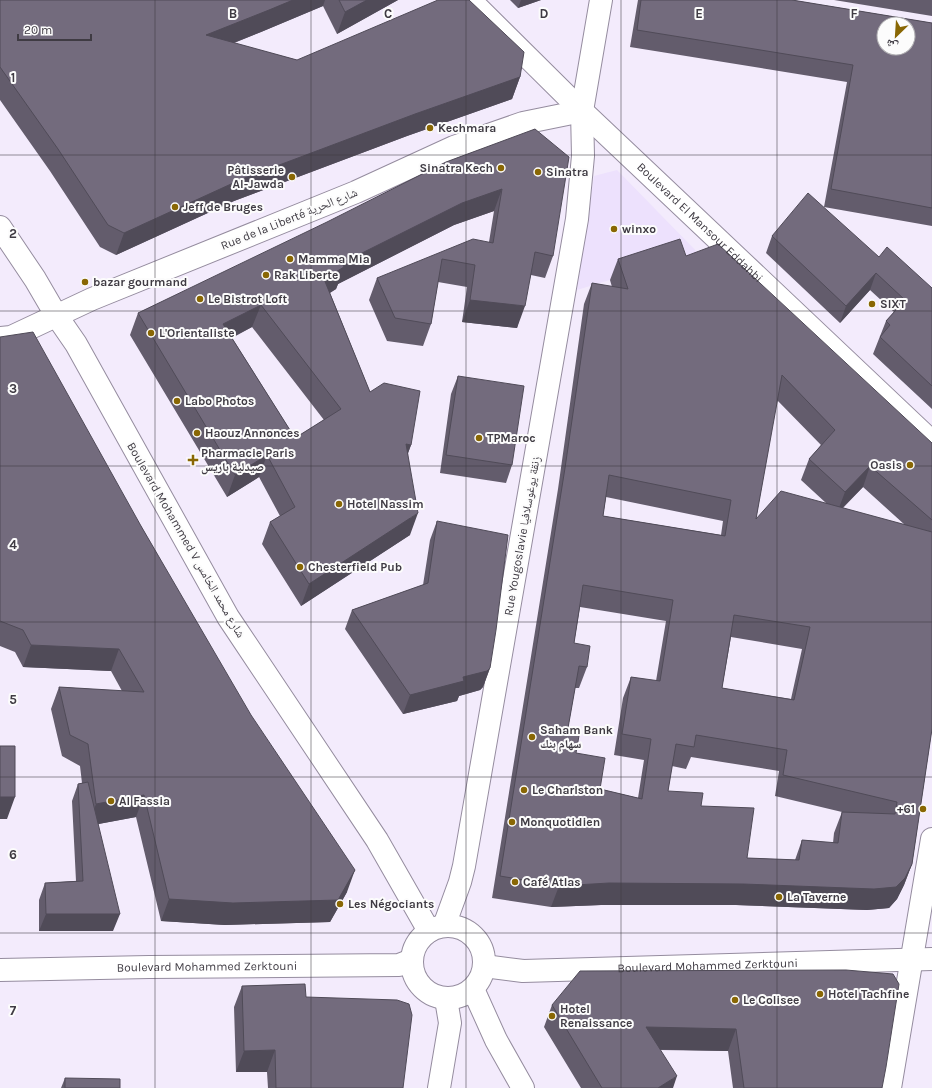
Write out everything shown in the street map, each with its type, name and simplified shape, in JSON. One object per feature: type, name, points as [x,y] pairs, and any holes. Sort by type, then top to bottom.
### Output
[{"type":"street","name":"Boulevard El Mansour Eddahbi","points":[[470,0],[582,111],[932,442]]},
{"type":"street","name":"Rue Yougoslavie زنقة يوغوسلافيا","points":[[437,928],[460,882],[464,866],[577,219],[583,156],[582,111],[602,0]]},
{"type":"street","name":"Rue de la Liberté شارع الحرية","points":[[0,338],[11,337],[92,299],[356,192],[454,147],[523,123],[582,111]]},
{"type":"street","name":"Boulevard Mohammed V شارع محمد الخامس","points":[[0,227],[36,279],[56,315],[76,344],[228,617],[437,928]]},
{"type":"street","points":[[890,1088],[922,959],[932,839]]},
{"type":"street","points":[[456,926],[466,930],[476,938],[482,947],[484,966],[482,975],[473,989],[456,998],[446,999],[428,993],[421,986],[412,969],[412,960],[417,943],[437,928],[456,926]]},
{"type":"street","name":"Boulevard Mohammed Zerktouni","points":[[484,966],[524,971],[922,959]]},
{"type":"street","name":"Boulevard Mohammed Zerktouni","points":[[0,970],[400,965],[412,960]]},
{"type":"street","points":[[473,989],[496,1040],[523,1088]]},
{"type":"street","points":[[439,1088],[450,1023],[446,999]]},
{"type":"shaded area","points":[[617,170],[698,253],[577,290],[594,176]]},
{"type":"building","points":[[0,0],[293,0],[206,35],[297,60],[438,0],[469,0],[524,52],[520,77],[415,114],[242,179],[124,233],[108,225],[58,149],[0,67]]},
{"type":"building","points":[[339,0],[367,0],[345,12]]},
{"type":"building","points":[[641,0],[792,0],[889,16],[876,16],[876,56],[916,56],[916,20],[932,23],[932,208],[831,189],[853,65],[637,30]]},
{"type":"building","points":[[535,129],[569,157],[553,256],[535,252],[525,306],[470,300],[475,265],[442,259],[431,324],[395,318],[377,278],[473,239],[493,243],[502,189],[462,203],[342,263],[344,267],[324,279],[370,392],[384,383],[420,391],[411,445],[406,444],[418,513],[309,584],[270,522],[295,507],[267,455],[235,475],[138,313],[327,222],[446,162]],"holes":[[[261,305],[341,409],[295,438],[223,324]]]},
{"type":"building","points":[[808,193],[879,257],[887,247],[932,288],[932,386],[880,337],[890,325],[886,321],[905,300],[876,273],[846,306],[772,236]]},
{"type":"building","points":[[680,239],[686,256],[718,244],[932,443],[932,520],[870,466],[845,492],[809,459],[835,430],[782,375],[756,519],[781,491],[932,532],[932,729],[912,864],[905,878],[896,887],[874,889],[743,884],[609,883],[559,886],[500,876],[565,468],[592,283],[628,289],[618,259]],"holes":[[[609,475],[731,500],[725,536],[603,516]],[[583,585],[673,600],[660,681],[631,677],[622,734],[651,739],[642,799],[600,789],[605,758],[576,753],[580,730],[568,728],[579,666],[587,667],[590,646],[574,643]],[[734,615],[810,627],[794,700],[722,688]],[[696,735],[787,750],[783,775],[897,802],[895,814],[842,812],[838,843],[802,840],[799,860],[747,858],[754,808],[701,806],[703,793],[668,791],[676,744],[694,747]]]},
{"type":"building","points":[[33,332],[141,526],[251,715],[355,870],[338,900],[233,903],[169,899],[144,795],[96,804],[88,744],[70,735],[59,687],[144,692],[119,649],[31,645],[23,630],[0,621],[0,337]]},
{"type":"building","name":"TPMaroc","points":[[458,376],[524,386],[512,465],[446,455]]},
{"type":"building","points":[[437,521],[508,535],[496,630],[490,668],[487,671],[463,677],[464,681],[410,695],[352,610],[428,583]]},
{"type":"building","points":[[0,746],[15,746],[15,797],[0,797]]},
{"type":"building","points":[[88,782],[120,914],[46,914],[45,883],[83,881],[78,784]]},
{"type":"building","points":[[846,970],[893,974],[899,984],[882,1088],[744,1088],[736,1029],[646,1027],[677,1076],[658,1088],[602,1088],[552,1005],[580,971]]},
{"type":"building","points":[[305,984],[306,997],[397,1000],[409,1004],[412,1015],[403,1088],[276,1088],[275,1050],[244,1051],[242,986]]},
{"type":"building","points":[[65,1078],[120,1079],[120,1088],[65,1088]]},
{"type":"place","name":"Kechmara","points":[[430,128]]},
{"type":"place","name":"Sinatra Kech","points":[[501,168]]},
{"type":"place","name":"Sinatra","points":[[538,172]]},
{"type":"place","name":"Pâtisserie Al-Jawda","points":[[292,177]]},
{"type":"place","name":"Jeff de Bruges","points":[[175,207]]},
{"type":"place","name":"winxo","points":[[614,229]]},
{"type":"place","name":"Mamma Mia","points":[[290,259]]},
{"type":"place","name":"Rak Liberte","points":[[266,275]]},
{"type":"place","name":"bazar gourmand","points":[[85,282]]},
{"type":"place","name":"Le Bistrot Loft","points":[[200,299]]},
{"type":"place","name":"SIXT","points":[[872,304]]},
{"type":"place","name":"L'Orientaliste","points":[[151,333]]},
{"type":"place","name":"Labo Photos","points":[[177,401]]},
{"type":"place","name":"Haouz Annonces","points":[[197,433]]},
{"type":"place","name":"TPMaroc","points":[[479,438]]},
{"type":"place","name":"Pharmacie Paris صيدلية باريس","points":[[193,460]]},
{"type":"place","name":"Oasis","points":[[910,465]]},
{"type":"place","name":"Hotel Nassim","points":[[339,504]]},
{"type":"place","name":"Chesterfield Pub","points":[[300,567]]},
{"type":"place","name":"Saham Bank سهام بنك","points":[[532,737]]},
{"type":"place","name":"Le Charlston","points":[[524,790]]},
{"type":"place","name":"Al Fassia","points":[[111,801]]},
{"type":"place","name":"+61","points":[[923,809]]},
{"type":"place","name":"Monquotidien","points":[[512,822]]},
{"type":"place","name":"Café Atlas","points":[[515,882]]},
{"type":"place","name":"La Taverne","points":[[779,897]]},
{"type":"place","name":"Les Négociants","points":[[340,904]]},
{"type":"place","name":"Hotel Tachfine","points":[[820,994]]},
{"type":"place","name":"Le Colisee","points":[[735,1000]]},
{"type":"place","name":"Hotel Renaissance","points":[[552,1016]]}]
